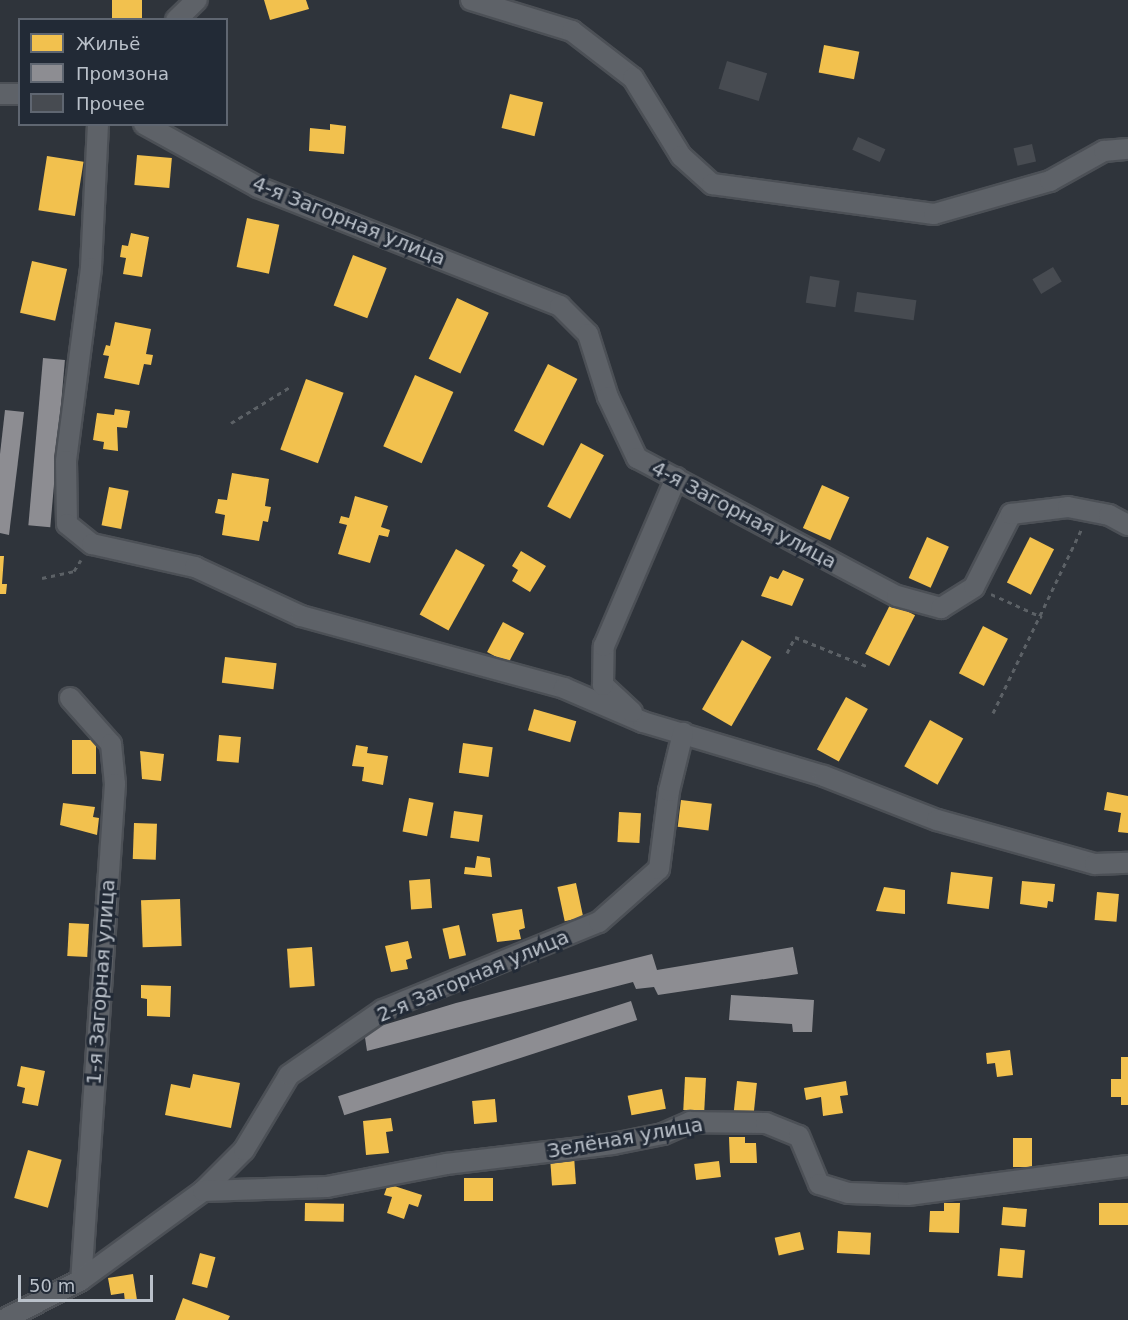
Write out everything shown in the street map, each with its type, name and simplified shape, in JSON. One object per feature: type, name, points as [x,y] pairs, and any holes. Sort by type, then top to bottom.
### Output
[{"type":"street","points":[[178,18],[197,0]]},
{"type":"street","points":[[471,0],[548,21],[590,45],[633,78],[681,156],[712,184],[934,214],[1050,181],[1104,151],[1128,149]]},
{"type":"street","points":[[0,94],[18,94]]},
{"type":"street","points":[[98,126],[91,268],[66,461],[67,524],[92,544],[195,567],[301,616],[564,688],[643,722],[824,776],[937,820],[1095,864],[1128,863]]},
{"type":"street","name":"4-я Загорная улица","points":[[148,126],[258,187],[560,306],[588,334],[608,397],[637,458],[897,596],[941,608],[974,587]]},
{"type":"street","points":[[643,722],[603,685],[604,646],[676,478]]},
{"type":"street","points":[[974,587],[1011,514],[1068,507],[1090,511],[1128,525]]},
{"type":"street","name":"1-я Загорная улица","points":[[70,698],[111,744],[116,784],[81,1280]]},
{"type":"street","name":"2-я Загорная улица","points":[[203,1191],[244,1150],[289,1075],[383,1010],[599,922],[659,869],[669,791],[682,733]]},
{"type":"street","name":"Зелёная улица","points":[[203,1191],[327,1186],[446,1164],[613,1144],[663,1134],[690,1122],[766,1123],[799,1136],[819,1184],[849,1193],[908,1195],[1128,1166]]},
{"type":"street","points":[[3,1320],[81,1280],[203,1191]]},
{"type":"path","points":[[231,423],[290,387]]},
{"type":"path","points":[[993,713],[1042,617],[1090,511]]},
{"type":"path","points":[[42,578],[74,571],[92,544]]},
{"type":"path","points":[[974,587],[1042,617]]},
{"type":"path","points":[[787,653],[795,637],[869,668]]},
{"type":"building: Жильё","points":[[112,0],[142,0],[142,18],[112,18]]},
{"type":"building: Жильё","points":[[264,0],[306,0],[309,9],[270,20]]},
{"type":"building: Жильё","points":[[824,45],[859,52],[854,79],[819,72]]},
{"type":"building: Жильё","points":[[510,94],[543,102],[535,136],[502,128]]},
{"type":"building: Жильё","points":[[330,124],[346,126],[344,154],[309,151],[310,128],[330,130]]},
{"type":"building: Жильё","points":[[137,155],[172,158],[169,188],[134,185]]},
{"type":"building: Жильё","points":[[47,156],[84,162],[75,216],[38,210]]},
{"type":"building: Жильё","points":[[247,218],[279,225],[269,274],[237,267]]},
{"type":"building: Жильё","points":[[131,233],[149,237],[142,277],[123,274],[126,258],[120,257],[122,245],[128,246]]},
{"type":"building: Жильё","points":[[353,255],[387,268],[367,318],[334,305]]},
{"type":"building: Жильё","points":[[32,261],[67,269],[55,321],[20,313]]},
{"type":"building: Жильё","points":[[457,298],[489,313],[460,374],[429,359]]},
{"type":"building: Жильё","points":[[115,322],[151,329],[146,354],[153,355],[151,365],[144,364],[139,385],[104,378],[109,356],[103,355],[106,345],[110,346]]},
{"type":"building: Жильё","points":[[548,364],[577,379],[543,446],[514,431]]},
{"type":"building: Жильё","points":[[415,375],[453,392],[422,463],[383,446]]},
{"type":"building: Жильё","points":[[306,379],[344,393],[318,463],[280,449]]},
{"type":"building: Жильё","points":[[115,409],[130,411],[127,428],[117,427],[118,451],[103,449],[104,442],[93,440],[97,413],[114,415]]},
{"type":"building: Жильё","points":[[581,443],[604,455],[570,519],[547,507]]},
{"type":"building: Жильё","points":[[232,473],[269,479],[265,506],[271,507],[268,522],[263,521],[259,541],[222,535],[225,515],[215,513],[218,499],[227,500]]},
{"type":"building: Жильё","points":[[822,485],[849,497],[830,540],[803,528]]},
{"type":"building: Жильё","points":[[109,487],[129,491],[121,529],[102,525]]},
{"type":"building: Жильё","points":[[355,496],[388,506],[381,527],[390,530],[388,537],[379,535],[370,563],[338,554],[347,525],[339,523],[341,516],[349,518]]},
{"type":"building: Жильё","points":[[927,537],[949,547],[931,588],[909,578]]},
{"type":"building: Жильё","points":[[1030,537],[1054,549],[1031,595],[1007,582]]},
{"type":"building: Жильё","points":[[456,549],[485,565],[449,631],[420,615]]},
{"type":"building: Жильё","points":[[521,551],[546,566],[530,592],[512,581],[518,570],[512,566]]},
{"type":"building: Жильё","points":[[0,556],[4,556],[2,584],[7,584],[6,594],[0,594]]},
{"type":"building: Жильё","points":[[783,570],[804,579],[792,606],[761,596],[770,576],[778,579]]},
{"type":"building: Жильё","points":[[891,603],[915,615],[889,666],[865,654]]},
{"type":"building: Жильё","points":[[503,622],[524,633],[508,663],[487,652]]},
{"type":"building: Жильё","points":[[983,626],[1008,639],[984,686],[959,673]]},
{"type":"building: Жильё","points":[[742,640],[771,657],[731,726],[702,709]]},
{"type":"building: Жильё","points":[[225,657],[277,663],[273,689],[222,683]]},
{"type":"building: Жильё","points":[[846,697],[868,709],[839,762],[817,749]]},
{"type":"building: Жильё","points":[[534,709],[576,721],[570,742],[528,730]]},
{"type":"building: Жильё","points":[[930,720],[963,738],[938,785],[904,766]]},
{"type":"building: Жильё","points":[[219,735],[241,737],[239,763],[217,761]]},
{"type":"building: Жильё","points":[[72,740],[96,740],[96,774],[72,774]]},
{"type":"building: Жильё","points":[[463,743],[493,747],[489,777],[459,773]]},
{"type":"building: Жильё","points":[[356,745],[368,747],[367,753],[388,756],[383,785],[362,781],[364,767],[352,766]]},
{"type":"building: Жильё","points":[[140,751],[164,754],[161,781],[142,779]]},
{"type":"building: Жильё","points":[[1107,792],[1128,796],[1128,833],[1118,832],[1121,813],[1104,810]]},
{"type":"building: Жильё","points":[[409,798],[434,803],[427,836],[403,831]]},
{"type":"building: Жильё","points":[[681,800],[712,804],[708,831],[678,827]]},
{"type":"building: Жильё","points":[[63,803],[95,807],[93,817],[99,818],[97,835],[60,825]]},
{"type":"building: Жильё","points":[[454,811],[483,815],[479,842],[450,838]]},
{"type":"building: Жильё","points":[[619,812],[641,813],[639,843],[617,842]]},
{"type":"building: Жильё","points":[[134,823],[157,824],[156,860],[133,859]]},
{"type":"building: Жильё","points":[[477,856],[490,858],[492,877],[464,874],[465,867],[475,868]]},
{"type":"building: Жильё","points":[[951,872],[993,877],[989,909],[947,904]]},
{"type":"building: Жильё","points":[[430,879],[432,908],[411,909],[409,880]]},
{"type":"building: Жильё","points":[[1022,881],[1055,884],[1053,902],[1048,901],[1047,908],[1020,904]]},
{"type":"building: Жильё","points":[[576,883],[583,917],[565,921],[557,887]]},
{"type":"building: Жильё","points":[[884,887],[905,890],[905,914],[876,911]]},
{"type":"building: Жильё","points":[[1097,892],[1119,894],[1116,922],[1095,920]]},
{"type":"building: Жильё","points":[[180,899],[182,946],[143,947],[141,900]]},
{"type":"building: Жильё","points":[[522,909],[525,928],[519,930],[521,939],[497,942],[492,914]]},
{"type":"building: Жильё","points":[[69,923],[89,924],[87,957],[67,956]]},
{"type":"building: Жильё","points":[[459,925],[466,955],[449,959],[442,929]]},
{"type":"building: Жильё","points":[[408,941],[412,958],[406,960],[408,969],[391,972],[385,946]]},
{"type":"building: Жильё","points":[[312,947],[315,986],[290,988],[287,949]]},
{"type":"building: Жильё","points":[[141,985],[171,986],[170,1017],[147,1016],[147,999],[141,998]]},
{"type":"building: Жильё","points":[[1010,1050],[1013,1075],[997,1077],[995,1063],[987,1064],[986,1053]]},
{"type":"building: Жильё","points":[[1121,1057],[1128,1057],[1128,1105],[1121,1105],[1121,1097],[1111,1097],[1111,1079],[1121,1079]]},
{"type":"building: Жильё","points":[[21,1066],[45,1071],[38,1106],[22,1103],[25,1088],[17,1086]]},
{"type":"building: Жильё","points":[[193,1074],[240,1083],[231,1128],[165,1115],[171,1084],[190,1088]]},
{"type":"building: Жильё","points":[[685,1077],[706,1078],[704,1111],[683,1110]]},
{"type":"building: Жильё","points":[[737,1081],[757,1083],[754,1113],[734,1111]]},
{"type":"building: Жильё","points":[[846,1081],[848,1095],[840,1096],[843,1113],[823,1116],[821,1097],[806,1100],[804,1088]]},
{"type":"building: Жильё","points":[[662,1089],[666,1109],[631,1115],[628,1096]]},
{"type":"building: Жильё","points":[[495,1099],[497,1122],[474,1124],[472,1101]]},
{"type":"building: Жильё","points":[[391,1118],[393,1131],[386,1132],[389,1153],[366,1155],[363,1121]]},
{"type":"building: Жильё","points":[[729,1137],[745,1137],[745,1143],[756,1143],[757,1163],[730,1163]]},
{"type":"building: Жильё","points":[[1013,1138],[1032,1138],[1032,1167],[1013,1167]]},
{"type":"building: Жильё","points":[[28,1150],[62,1160],[48,1208],[14,1198]]},
{"type":"building: Жильё","points":[[574,1156],[576,1184],[552,1186],[550,1158]]},
{"type":"building: Жильё","points":[[719,1161],[721,1177],[696,1180],[694,1164]]},
{"type":"building: Жильё","points":[[464,1178],[493,1178],[493,1201],[464,1201]]},
{"type":"building: Жильё","points":[[388,1184],[422,1195],[418,1207],[409,1204],[404,1219],[387,1213],[392,1197],[384,1195]]},
{"type":"building: Жильё","points":[[305,1203],[344,1204],[344,1222],[305,1221]]},
{"type":"building: Жильё","points":[[944,1203],[960,1203],[959,1233],[929,1232],[930,1211],[944,1211]]},
{"type":"building: Жильё","points":[[1099,1203],[1128,1203],[1128,1225],[1099,1225]]},
{"type":"building: Жильё","points":[[1003,1207],[1027,1209],[1025,1227],[1001,1225]]},
{"type":"building: Жильё","points":[[838,1231],[871,1233],[870,1255],[837,1253]]},
{"type":"building: Жильё","points":[[800,1232],[804,1250],[779,1255],[775,1238]]},
{"type":"building: Жильё","points":[[1000,1248],[1025,1250],[1022,1278],[998,1276]]},
{"type":"building: Жильё","points":[[200,1253],[215,1257],[207,1288],[192,1284]]},
{"type":"building: Жильё","points":[[133,1274],[137,1300],[125,1302],[124,1293],[111,1295],[108,1278]]},
{"type":"building: Жильё","points":[[183,1298],[230,1316],[228,1320],[175,1320]]},
{"type":"building: Промзона","points":[[43,358],[65,360],[50,527],[28,525]]},
{"type":"building: Промзона","points":[[5,410],[24,412],[9,535],[0,533],[0,454]]},
{"type":"building: Промзона","points":[[793,947],[798,974],[658,995],[654,987],[636,989],[633,982],[367,1051],[364,1031],[456,1003],[652,954],[657,970]]},
{"type":"building: Промзона","points":[[731,995],[814,1000],[812,1032],[793,1032],[792,1024],[729,1020]]},
{"type":"building: Промзона","points":[[631,1001],[637,1020],[344,1115],[338,1096]]},
{"type":"building: Прочее","points":[[727,61],[767,73],[759,101],[719,89]]},
{"type":"building: Прочее","points":[[858,137],[885,149],[880,162],[852,150]]},
{"type":"building: Прочее","points":[[1032,144],[1036,162],[1018,166],[1013,148]]},
{"type":"building: Прочее","points":[[1053,267],[1062,282],[1041,294],[1032,279]]},
{"type":"building: Прочее","points":[[810,276],[840,281],[835,307],[806,303]]},
{"type":"building: Прочее","points":[[857,292],[916,300],[914,320],[854,312]]}]
